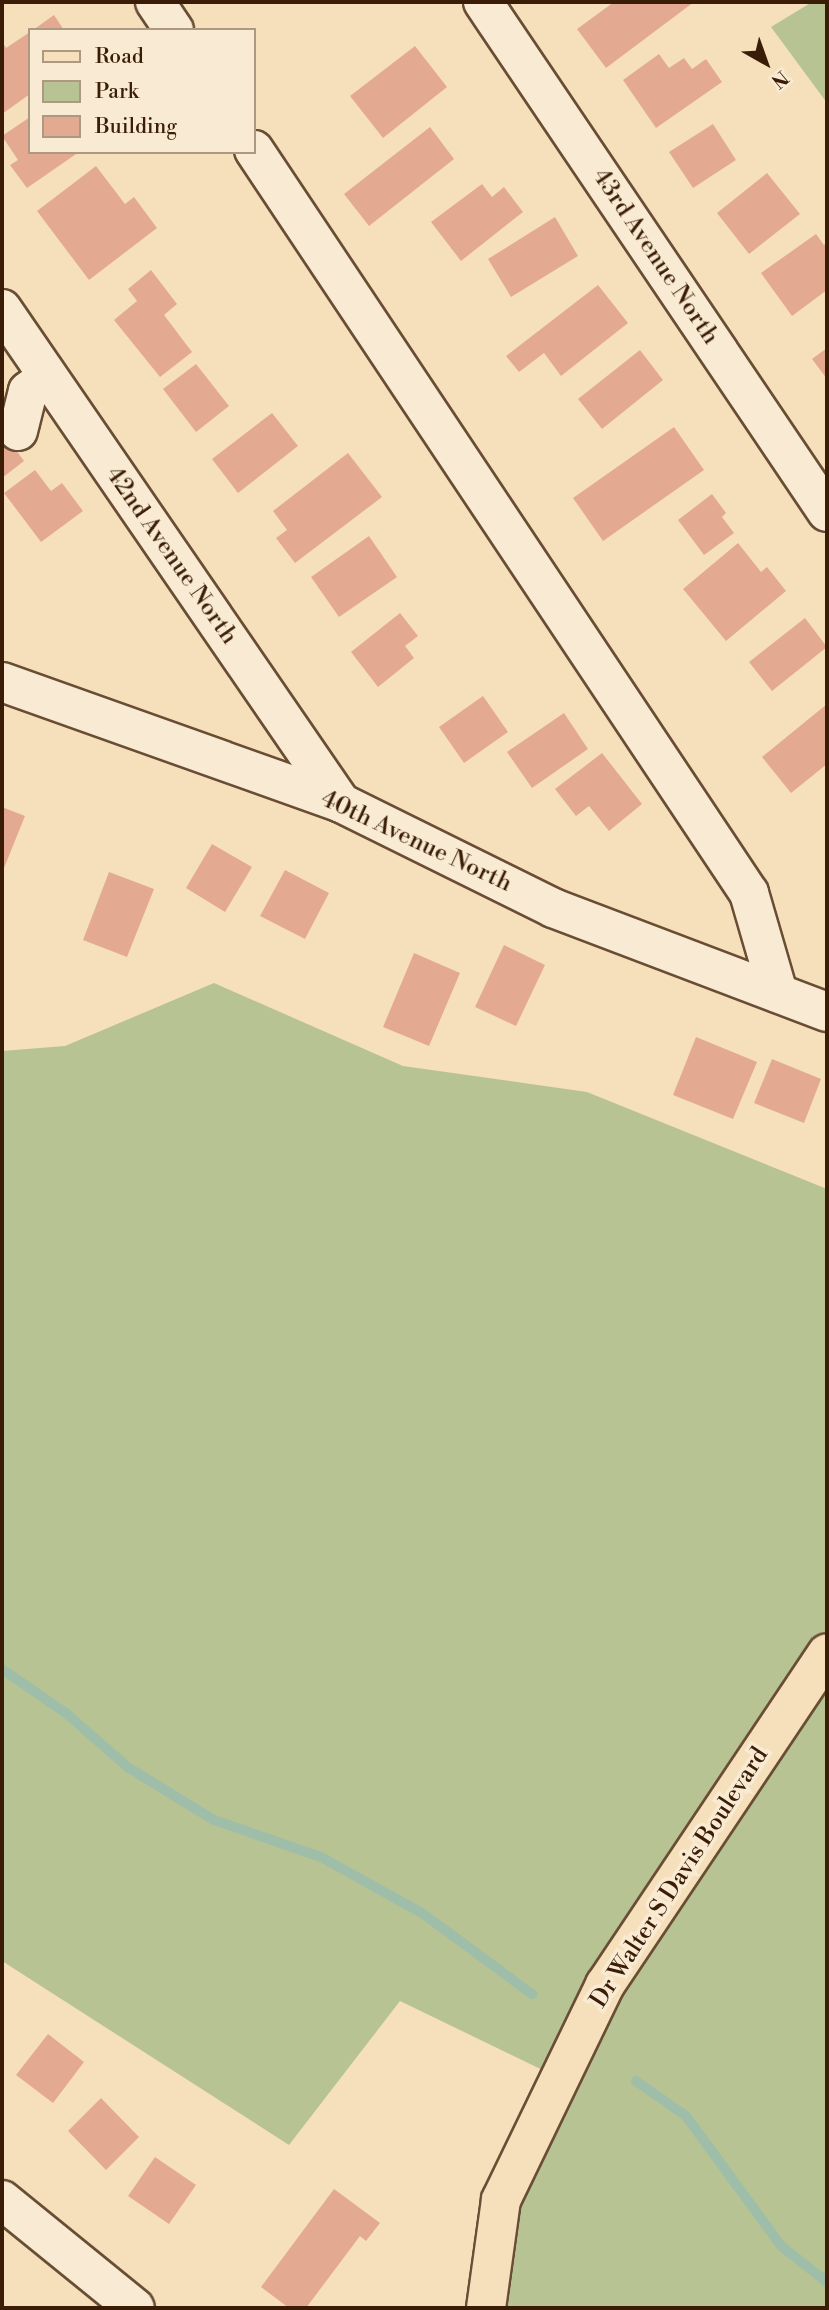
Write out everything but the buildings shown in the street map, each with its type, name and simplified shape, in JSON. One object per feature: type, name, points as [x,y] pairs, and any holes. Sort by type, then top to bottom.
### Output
[{"type":"main road","name":"Dr Walter S Davis Boulevard","points":[[486,2308],[501,2200],[605,1985],[827,1653]]},
{"type":"street","points":[[155,2],[173,28]]},
{"type":"street","name":"43rd Avenue North","points":[[483,2],[827,512]]},
{"type":"street","points":[[256,153],[749,892],[778,993]]},
{"type":"street","name":"42nd Avenue North","points":[[2,309],[341,803]]},
{"type":"street","points":[[18,431],[27,391],[47,377]]},
{"type":"street","name":"40th Avenue North","points":[[2,682],[341,803],[553,908],[827,1012]]},
{"type":"street","points":[[2,2200],[135,2308]]},
{"type":"green space","points":[[812,2],[827,2],[827,103],[771,27]]},
{"type":"green space","points":[[214,983],[403,1066],[587,1092],[827,1189],[827,2308],[486,2308],[559,2078],[400,2001],[289,2145],[2,1961],[2,1051],[65,1046]]},
{"type":"waterway","points":[[2,1669],[67,1714],[129,1768],[214,1820],[321,1857],[422,1913],[532,1994]]},
{"type":"waterway","points":[[636,2081],[686,2116],[781,2246],[827,2282]]}]
